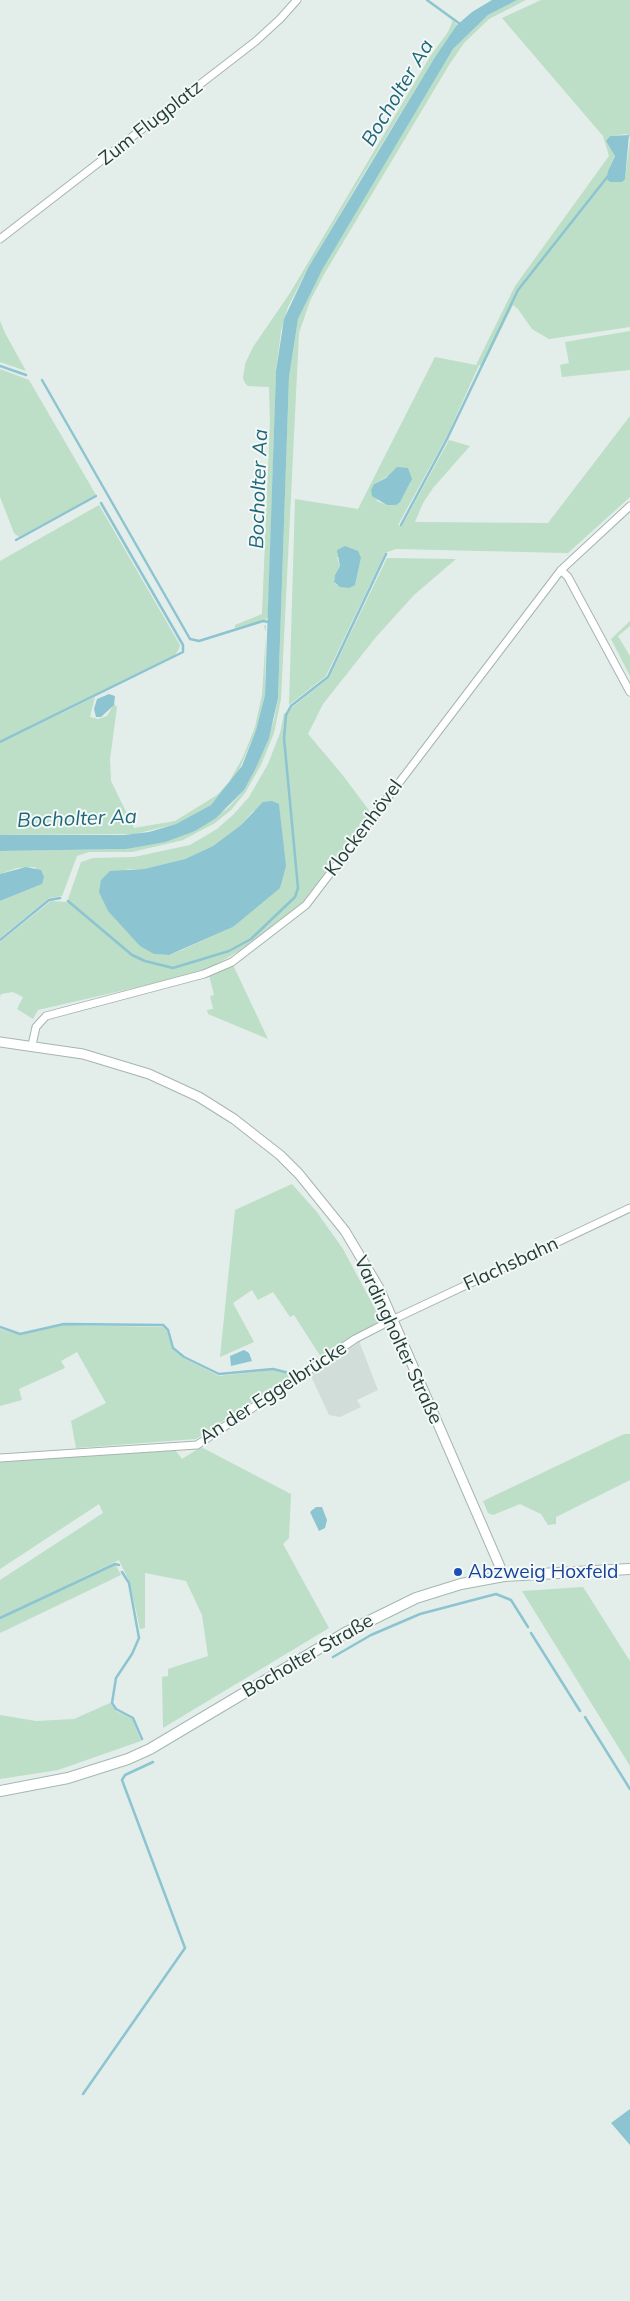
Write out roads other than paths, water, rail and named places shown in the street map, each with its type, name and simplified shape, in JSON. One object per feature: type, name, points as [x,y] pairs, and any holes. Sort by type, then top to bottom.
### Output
[{"type":"main road","name":"Bocholter Straße","points":[[0,1791],[68,1778],[128,1759],[194,1724],[362,1623],[416,1598],[461,1584],[504,1576],[630,1569]]},
{"type":"street","name":"Zum Flugplatz","points":[[0,239],[256,41],[297,0]]},
{"type":"street","name":"Klockenhövel","points":[[32,1045],[36,1027],[46,1016],[204,974],[232,962],[306,904],[561,570],[630,506]]},
{"type":"street","points":[[561,570],[568,577],[630,692]]},
{"type":"street","name":"Vardingholter Straße","points":[[0,1042],[32,1045],[83,1054],[150,1074],[198,1097],[234,1118],[280,1155],[346,1231],[379,1288],[504,1576]]},
{"type":"street","name":"Flachsbahn","points":[[392,1320],[630,1208]]},
{"type":"street","name":"An der Eggelbrücke","points":[[0,1458],[196,1445],[354,1339],[392,1320]]},
{"type":"water","points":[[492,0],[517,0],[488,15],[453,49],[322,270],[298,319],[289,377],[278,698],[269,738],[244,790],[216,818],[195,831],[165,842],[126,849],[0,851],[0,835],[124,835],[149,832],[176,824],[211,805],[242,766],[256,730],[265,695],[276,371],[284,319],[308,268],[435,57],[457,25],[472,12]]},
{"type":"water","points":[[629,135],[625,179],[622,182],[610,182],[607,179],[608,171],[615,156],[606,141],[610,136]]},
{"type":"water","points":[[397,467],[408,468],[412,479],[400,502],[396,505],[387,505],[372,496],[371,490],[374,484],[386,478]]},
{"type":"water","points":[[345,546],[358,551],[361,558],[355,585],[349,588],[340,587],[334,582],[335,575],[340,566],[337,550]]},
{"type":"water","points":[[109,694],[115,696],[114,705],[101,717],[96,717],[94,709],[97,699]]},
{"type":"water","points":[[272,801],[279,804],[286,866],[280,888],[233,927],[169,955],[154,954],[140,946],[108,911],[99,892],[101,880],[110,871],[144,869],[185,859],[213,846],[241,825],[263,802]]},
{"type":"water","points":[[26,867],[41,870],[44,877],[42,884],[0,901],[0,874]]},
{"type":"water","points":[[244,1350],[249,1353],[252,1361],[231,1366],[230,1356]]},
{"type":"water","points":[[316,1507],[322,1507],[327,1520],[325,1528],[319,1531],[310,1512]]},
{"type":"water","points":[[630,2109],[630,2145],[611,2123]]},
{"type":"waterway","points":[[427,0],[460,24]]},
{"type":"waterway","points":[[401,525],[447,439],[518,290],[608,176]]},
{"type":"waterway","points":[[0,366],[26,375]]},
{"type":"waterway","points":[[42,380],[190,639],[199,641],[263,621],[269,622]]},
{"type":"waterway","points":[[16,540],[96,496]]},
{"type":"waterway","points":[[0,742],[183,652],[183,645],[101,503]]},
{"type":"waterway","points":[[68,901],[132,955],[145,961],[173,968],[229,951],[251,939],[295,897],[298,888],[284,738],[286,715],[291,706],[328,677],[386,554]]},
{"type":"waterway","points":[[0,940],[49,900],[60,898]]},
{"type":"waterway","points":[[0,1327],[20,1334],[64,1324],[163,1325],[168,1330],[173,1348],[184,1357],[219,1374],[273,1369],[289,1373]]},
{"type":"waterway","points":[[0,1618],[115,1564],[119,1565]]},
{"type":"waterway","points":[[122,1572],[129,1583],[139,1638],[132,1654],[116,1678],[112,1703],[116,1709],[133,1718],[142,1739]]},
{"type":"waterway","points":[[333,1657],[371,1635],[420,1614],[496,1594],[511,1600],[528,1627]]},
{"type":"waterway","points":[[531,1633],[580,1711]]},
{"type":"waterway","points":[[585,1717],[630,1789]]},
{"type":"waterway","points":[[83,2094],[185,1948],[122,1780],[125,1775],[153,1762]]},
{"type":"place","name":"Abzweig Hoxfeld","points":[[458,1572]]},
{"type":"water label","name":"Bocholter Aa","points":[[398,93]]},
{"type":"water label","name":"Bocholter Aa","points":[[259,489]]},
{"type":"water label","name":"Bocholter Aa","points":[[77,819]]}]
